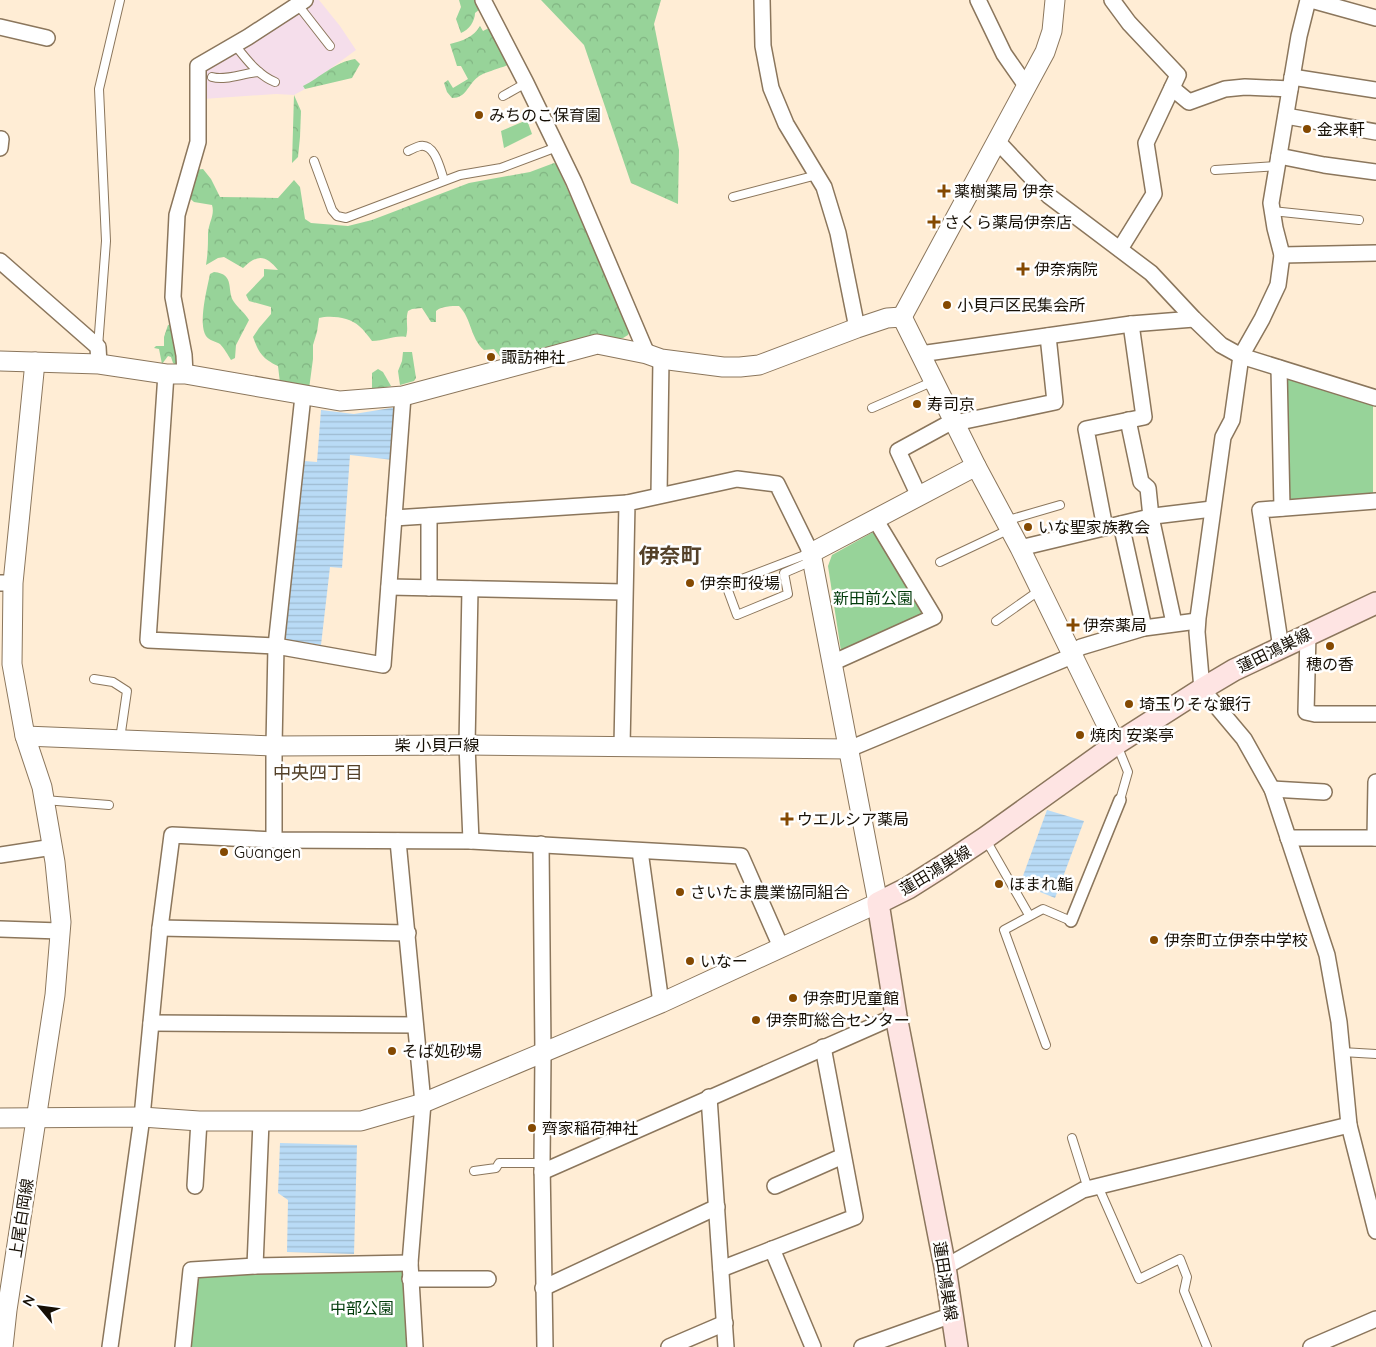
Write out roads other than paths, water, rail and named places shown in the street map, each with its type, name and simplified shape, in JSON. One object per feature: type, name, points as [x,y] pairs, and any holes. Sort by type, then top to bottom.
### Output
[{"type":"main road","name":"蓮田鴻巣線","points":[[956,1347],[945,1267],[896,1016],[878,903],[908,888],[986,838],[1116,744],[1202,689],[1234,670],[1376,603]]},
{"type":"street","points":[[483,0],[574,182],[654,357],[659,495]]},
{"type":"street","points":[[762,0],[763,46],[771,88],[786,124],[824,187],[838,233],[857,328]]},
{"type":"street","points":[[978,0],[1004,54],[1027,87]]},
{"type":"street","points":[[902,317],[1045,52],[1052,31],[1055,0]]},
{"type":"street","points":[[1112,0],[1129,23],[1178,75],[1146,143],[1154,194],[1120,249]]},
{"type":"street","points":[[1376,18],[1310,0],[1299,36],[1271,204],[1282,255],[1278,285],[1241,356],[1232,420],[1223,437],[1197,621],[1202,689],[1244,740],[1272,790],[1327,955],[1339,1022],[1349,1125],[1376,1231]]},
{"type":"street","points":[[185,374],[184,355],[173,297],[174,269],[177,215],[198,142],[198,66],[235,45],[302,2]]},
{"type":"street","points":[[0,27],[47,38]]},
{"type":"street","points":[[1172,88],[1189,102],[1225,89],[1291,83],[1376,90]]},
{"type":"street","points":[[1286,116],[1376,132]]},
{"type":"street","points":[[998,142],[1049,196],[1151,273],[1221,345],[1241,356],[1376,398]]},
{"type":"street","points":[[1279,161],[1376,172]]},
{"type":"street","points":[[1282,255],[1376,253]]},
{"type":"street","points":[[0,261],[98,356]]},
{"type":"street","points":[[0,361],[35,362],[98,356],[166,374],[185,374],[340,401],[403,396],[596,344],[654,357],[723,367],[759,365],[857,328],[887,318],[902,317]]},
{"type":"street","points":[[902,317],[976,466],[1020,548],[1116,744]]},
{"type":"street","points":[[920,354],[1131,324],[1194,319]]},
{"type":"street","points":[[1105,528],[1086,429],[1144,417],[1131,324]]},
{"type":"street","points":[[919,496],[898,451],[954,422],[1055,402],[1048,336]]},
{"type":"street","name":"上尾白岡線","points":[[3,1347],[4,1310],[37,1119],[56,994],[61,922],[53,847],[42,787],[25,736],[12,664],[7,583],[35,362]]},
{"type":"street","points":[[1279,368],[1282,508]]},
{"type":"street","points":[[166,374],[148,640],[276,646],[382,665],[403,396]]},
{"type":"street","points":[[274,840],[276,646],[303,396]]},
{"type":"street","points":[[1128,420],[1141,482],[1148,488],[1151,517],[1174,623]]},
{"type":"street","points":[[812,557],[875,519],[976,466]]},
{"type":"street","points":[[0,1118],[142,1117],[199,1121],[361,1121],[423,1103],[543,1053],[661,1003],[878,903],[812,557],[777,484],[737,479],[627,503],[394,518]]},
{"type":"street","points":[[1281,648],[1260,510],[1376,501]]},
{"type":"street","points":[[622,746],[627,503]]},
{"type":"street","points":[[1020,548],[1151,517],[1212,509]]},
{"type":"street","points":[[429,516],[429,588]]},
{"type":"street","points":[[832,663],[934,617],[875,519]]},
{"type":"street","points":[[1121,524],[1144,628]]},
{"type":"street","points":[[389,587],[624,592]]},
{"type":"street","points":[[470,588],[468,745],[472,841]]},
{"type":"street","points":[[849,749],[1072,654],[1081,647],[1144,628],[1197,621]]},
{"type":"street","points":[[1308,634],[1306,712],[1315,714],[1376,714]]},
{"type":"street","name":"柴 小貝戸線","points":[[25,736],[274,746],[468,745],[849,749]]},
{"type":"street","points":[[1288,838],[1375,838],[1376,782]]},
{"type":"street","points":[[1272,790],[1324,792]]},
{"type":"street","points":[[1071,921],[1120,800]]},
{"type":"street","points":[[110,1347],[142,1117],[160,928],[172,836],[274,840],[472,841],[741,856],[782,947]]},
{"type":"street","points":[[398,841],[423,1103],[410,1263],[415,1347]]},
{"type":"street","points":[[541,844],[542,1168],[545,1347]]},
{"type":"street","points":[[0,855],[53,847]]},
{"type":"street","points":[[640,851],[661,1003]]},
{"type":"street","points":[[160,928],[408,933]]},
{"type":"street","points":[[0,929],[60,931]]},
{"type":"street","points":[[542,1168],[896,1016]]},
{"type":"street","points":[[151,1023],[416,1025]]},
{"type":"street","points":[[721,1269],[855,1217],[823,1047]]},
{"type":"street","points":[[709,1097],[726,1347]]},
{"type":"street","points":[[195,1186],[199,1121]]},
{"type":"street","points":[[255,1266],[261,1122]]},
{"type":"street","points":[[945,1267],[1093,1187],[1349,1125]]},
{"type":"street","points":[[775,1186],[843,1156]]},
{"type":"street","points":[[543,1288],[716,1207]]},
{"type":"street","points":[[772,1249],[813,1347]]},
{"type":"street","points":[[182,1347],[191,1270],[255,1266],[410,1263]]},
{"type":"street","points":[[410,1279],[488,1278]]},
{"type":"street","points":[[862,1347],[952,1315]]},
{"type":"street","points":[[1311,1347],[1376,1319]]},
{"type":"street","points":[[669,1347],[724,1323]]},
{"type":"lane","points":[[98,356],[106,241],[99,88],[120,0]]},
{"type":"lane","points":[[302,2],[330,46]]},
{"type":"lane","points":[[235,45],[259,72],[275,82]]},
{"type":"lane","points":[[212,77],[219,79],[246,72],[259,72]]},
{"type":"lane","points":[[503,96],[526,83]]},
{"type":"lane","points":[[408,151],[420,146],[426,146],[432,150],[444,180]]},
{"type":"lane","points":[[314,161],[332,210],[337,216],[346,218],[444,180],[460,175],[501,168],[557,148]]},
{"type":"lane","points":[[1215,170],[1279,161]]},
{"type":"lane","points":[[733,197],[817,176]]},
{"type":"lane","points":[[1272,212],[1359,220]]},
{"type":"lane","points":[[872,408],[934,381]]},
{"type":"lane","points":[[940,562],[1007,525],[1060,505]]},
{"type":"lane","points":[[812,557],[784,573],[788,594],[737,615],[726,585],[812,557]]},
{"type":"lane","points":[[996,620],[1040,590]]},
{"type":"lane","points":[[94,680],[113,682],[127,691],[120,741]]},
{"type":"lane","points":[[1116,744],[1128,772],[1120,800]]},
{"type":"lane","points":[[44,800],[109,806]]},
{"type":"lane","points":[[986,838],[1030,915]]},
{"type":"lane","points":[[1046,1045],[1004,930],[1043,909],[1071,921]]},
{"type":"lane","points":[[1342,1052],[1376,1054]]},
{"type":"lane","points":[[1072,1138],[1093,1187],[1139,1279],[1180,1259],[1187,1277],[1184,1291],[1207,1347]]},
{"type":"lane","points":[[474,1171],[496,1168],[499,1163],[542,1168]]},
{"type":"water","points":[[397,407],[393,460],[350,455],[342,568],[330,567],[321,645],[287,640],[285,636],[304,461],[317,462],[321,410],[354,414]]},
{"type":"water","points":[[1047,810],[1084,821],[1055,898],[1020,884]]},
{"type":"water","points":[[280,1143],[357,1145],[354,1254],[287,1252],[288,1200],[278,1193]]},
{"type":"place","name":"みちのこ保育園","points":[[479,115]]},
{"type":"place","name":"金来軒","points":[[1307,129]]},
{"type":"place","name":"薬樹薬局 伊奈","points":[[944,191]]},
{"type":"place","name":"さくら薬局伊奈店","points":[[934,222]]},
{"type":"place","name":"伊奈病院","points":[[1023,269]]},
{"type":"place","name":"小貝戸区民集会所","points":[[947,305]]},
{"type":"place","name":"諏訪神社","points":[[491,357]]},
{"type":"place","name":"寿司京","points":[[917,404]]},
{"type":"place","name":"いな聖家族教会","points":[[1028,527]]},
{"type":"place","name":"伊奈町役場","points":[[690,583]]},
{"type":"place","name":"伊奈薬局","points":[[1073,625]]},
{"type":"place","name":"穂の香","points":[[1330,646]]},
{"type":"place","name":"埼玉りそな銀行","points":[[1129,704]]},
{"type":"place","name":"焼肉 安楽亭","points":[[1080,735]]},
{"type":"place","name":"ウエルシア薬局","points":[[787,819]]},
{"type":"place","name":"Guangen","points":[[224,852]]},
{"type":"place","name":"ほまれ鮨","points":[[999,884]]},
{"type":"place","name":"さいたま農業協同組合","points":[[680,892]]},
{"type":"place","name":"伊奈町立伊奈中学校","points":[[1154,940]]},
{"type":"place","name":"いなー","points":[[690,961]]},
{"type":"place","name":"伊奈町児童館","points":[[793,998]]},
{"type":"place","name":"伊奈町総合センター","points":[[756,1020]]},
{"type":"place","name":"そば処砂場","points":[[392,1051]]},
{"type":"place","name":"齊家稲荷神社","points":[[532,1128]]},
{"type":"district","name":"伊奈町","points":[[670,555]]},
{"type":"district","name":"中央四丁目","points":[[318,772]]},
{"type":"park label","name":"新田前公園","points":[[873,598]]},
{"type":"park label","name":"中部公園","points":[[362,1308]]}]
